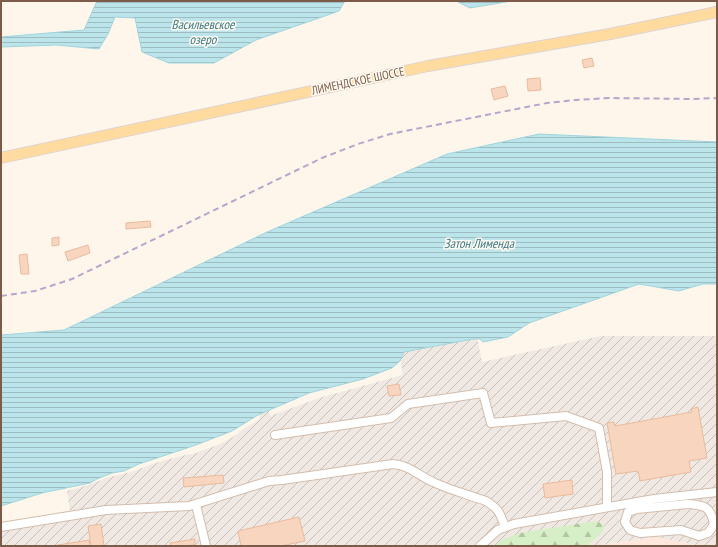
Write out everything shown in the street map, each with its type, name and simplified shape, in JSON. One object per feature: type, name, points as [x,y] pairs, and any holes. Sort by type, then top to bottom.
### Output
[{"type":"main road","name":"ЛИМЕНДСКОЕ ШОССЕ","points":[[1,158],[428,66],[610,34],[717,12]]},
{"type":"lane","points":[[275,435],[391,418],[408,404],[483,393],[491,423],[566,416],[599,428],[607,472],[607,507]]},
{"type":"lane","points":[[1,527],[106,510],[196,505],[269,481],[393,464],[400,464],[433,483],[486,501],[500,513],[505,526]]},
{"type":"lane","points":[[480,546],[494,533],[505,526],[654,499],[717,492]]},
{"type":"lane","points":[[687,504],[697,505],[707,508],[713,515],[714,525],[708,533],[699,536],[681,530],[640,533],[630,530],[625,522],[628,512],[637,509],[687,504]]},
{"type":"lane","points":[[196,505],[206,546]]},
{"type":"shaded area","points":[[476,332],[482,362],[601,336],[717,336],[717,546],[702,546],[655,537],[596,546],[1,546],[1,524],[70,511],[67,491],[109,477],[132,472],[152,464],[196,453],[220,444],[233,437],[260,419],[255,398],[265,395],[270,416],[319,398],[403,375],[398,347]]},
{"type":"shaded area","points":[[655,537],[702,546],[596,546]]},
{"type":"green space","points":[[597,521],[605,526],[600,535],[586,546],[494,546],[501,540],[520,533]]},
{"type":"water","name":"Васильевское озеро","points":[[97,1],[345,1],[339,11],[256,40],[214,63],[169,63],[142,52],[135,18],[115,17],[108,34],[99,49],[56,45],[1,47],[1,37],[84,30]]},
{"type":"water","points":[[456,1],[512,1],[470,8]]},
{"type":"water","name":"Затон Лименда","points":[[539,134],[717,142],[717,284],[703,284],[679,291],[639,284],[529,323],[508,337],[483,342],[480,339],[473,339],[404,352],[400,361],[392,368],[363,379],[309,393],[258,415],[232,431],[196,445],[139,464],[124,471],[112,473],[90,483],[42,493],[1,506],[1,335],[64,330],[267,232],[447,154]]},
{"type":"building","points":[[592,58],[594,66],[584,68],[582,60]]},
{"type":"building","points":[[540,78],[541,90],[528,91],[527,79]]},
{"type":"building","points":[[505,86],[508,96],[494,100],[491,89]]},
{"type":"building","points":[[150,221],[151,227],[126,229],[126,223]]},
{"type":"building","points":[[59,237],[59,245],[52,246],[52,238]]},
{"type":"building","points":[[88,245],[90,253],[68,261],[65,252]]},
{"type":"building","points":[[27,254],[29,274],[21,274],[19,255]]},
{"type":"building","points":[[399,384],[401,395],[389,396],[387,386]]},
{"type":"building","points":[[698,407],[707,458],[689,461],[691,472],[640,481],[638,471],[616,474],[607,423],[614,422],[615,426],[692,412],[691,409]]},
{"type":"building","points":[[223,475],[224,483],[184,487],[183,478]]},
{"type":"building","points":[[572,480],[573,494],[545,498],[543,484]]},
{"type":"building","points":[[299,517],[305,541],[281,546],[241,546],[238,531]]},
{"type":"building","points":[[101,524],[104,546],[91,546],[88,526]]},
{"type":"building","points":[[195,539],[195,545],[171,546],[170,543]]},
{"type":"building","points":[[89,540],[90,546],[52,546]]},
{"type":"railway","points":[[1,296],[35,291],[72,279],[322,158],[358,144],[390,134],[547,103],[609,98],[717,98]]}]
